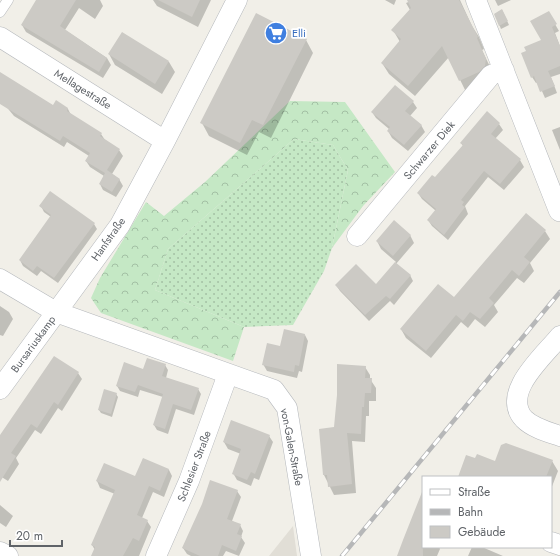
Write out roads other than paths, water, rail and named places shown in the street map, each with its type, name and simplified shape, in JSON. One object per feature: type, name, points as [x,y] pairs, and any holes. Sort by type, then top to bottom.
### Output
[{"type":"street","name":"Hanfstraße","points":[[56,312],[120,225],[237,0]]},
{"type":"street","points":[[476,0],[558,210]]},
{"type":"street","name":"Mellagestraße","points":[[0,37],[165,141]]},
{"type":"street","name":"Schwarzer Diek","points":[[357,236],[491,75],[504,70]]},
{"type":"street","name":"Bursariuskamp","points":[[0,279],[56,312],[0,389]]},
{"type":"street","points":[[56,312],[228,374]]},
{"type":"street","points":[[560,336],[523,379],[517,392],[518,408],[524,419],[536,427],[560,436]]},
{"type":"street","name":"Schlesier Straße","points":[[156,556],[189,482],[228,374]]},
{"type":"street","name":"von-Galen-Straße","points":[[228,374],[274,390],[287,408],[311,556]]},
{"type":"street","points":[[0,552],[8,556]]},
{"type":"lane","points":[[0,12],[8,0]]},
{"type":"railway","points":[[342,556],[560,292]]},
{"type":"place","name":"Elli","points":[[276,33]]}]
